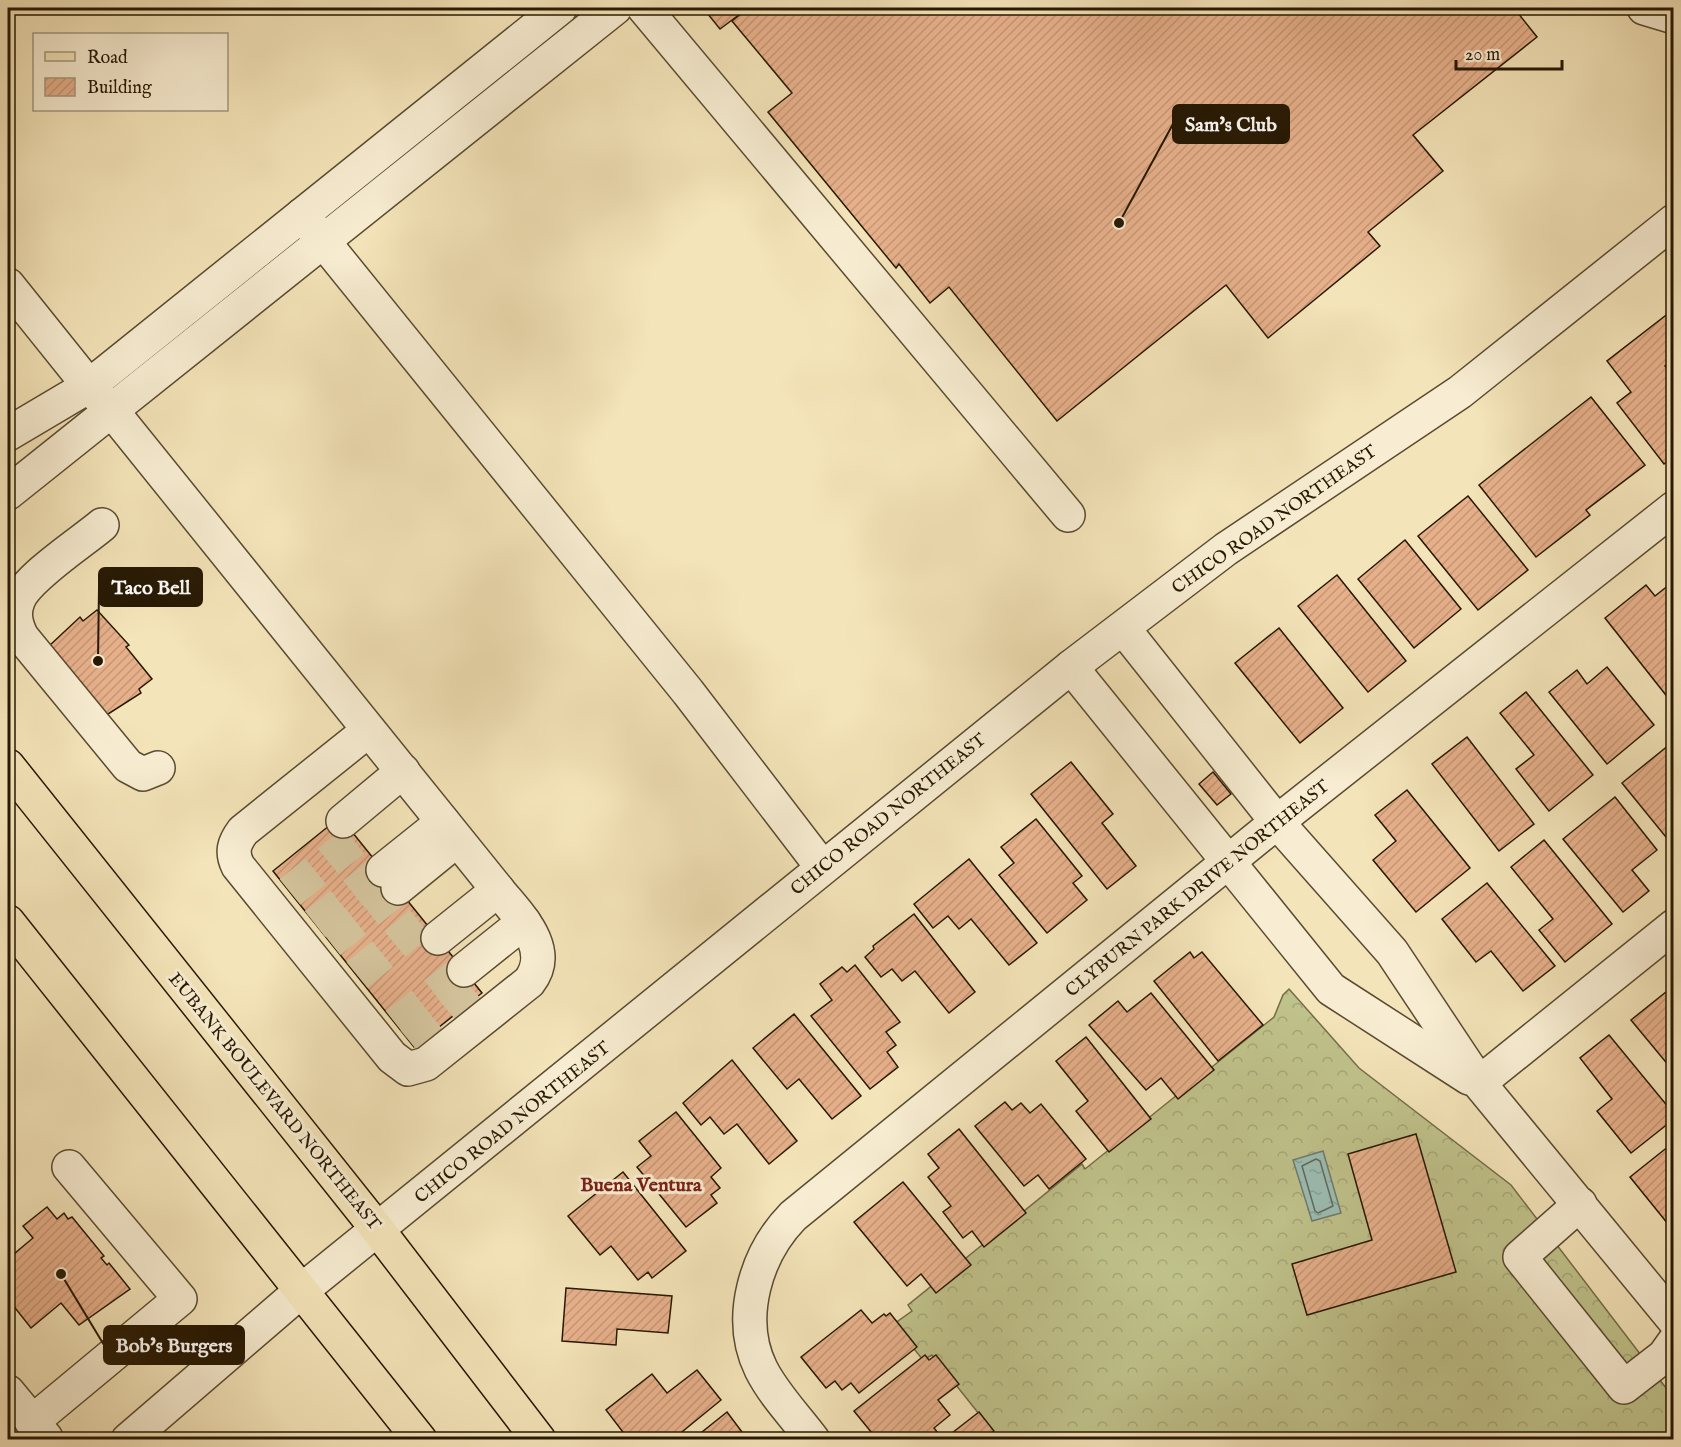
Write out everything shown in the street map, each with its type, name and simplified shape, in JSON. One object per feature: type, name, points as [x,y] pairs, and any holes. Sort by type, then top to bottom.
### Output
[{"type":"main road","name":"EUBANK BOULEVARD NORTHEAST","points":[[8,766],[378,1230],[539,1440]]},
{"type":"main road","points":[[8,922],[420,1440]]},
{"type":"street","points":[[8,434],[89,386],[560,8]]},
{"type":"street","points":[[8,493],[615,8]]},
{"type":"street","points":[[644,8],[730,113],[1000,430],[1068,515]]},
{"type":"street","points":[[1644,8],[1674,17]]},
{"type":"street","points":[[302,215],[688,692],[822,867]]},
{"type":"street","name":"CHICO ROAD NORTHEAST","points":[[128,1440],[301,1291],[1071,667],[1226,549],[1460,392],[1674,221]]},
{"type":"street","points":[[10,294],[112,411],[410,780],[530,932],[537,968],[529,982],[426,1064],[397,1046],[274,892],[235,860],[236,842],[243,831],[369,730]]},
{"type":"street","name":"CLYBURN PARK DRIVE NORTHEAST","points":[[813,1440],[760,1368],[750,1335],[750,1312],[757,1275],[775,1235],[793,1216],[1276,822],[1674,508]]},
{"type":"street","points":[[102,525],[24,590],[15,612],[16,625],[22,637],[128,766],[143,774],[158,768]]},
{"type":"street","points":[[1123,628],[1276,822],[1392,952],[1479,1083],[1674,1320]]},
{"type":"street","points":[[1071,667],[1331,989],[1479,1083]]},
{"type":"street","points":[[350,829],[410,780]]},
{"type":"street","points":[[390,879],[450,831]]},
{"type":"street","points":[[431,929],[491,881]]},
{"type":"street","points":[[1479,1083],[1674,926]]},
{"type":"street","points":[[471,979],[530,932]]},
{"type":"street","points":[[8,1392],[39,1431],[180,1299],[69,1167]]},
{"type":"street","points":[[1580,1204],[1520,1257],[1624,1387],[1664,1356],[1674,1342]]},
{"type":"green space","points":[[1289,989],[1359,1068],[1511,1185],[1673,1397],[1673,1439],[999,1439],[932,1355],[923,1360],[894,1324],[912,1311],[908,1305],[1082,1164],[1085,1169],[1274,1017],[1283,995]]},
{"type":"water","points":[[1323,1151],[1341,1213],[1312,1221],[1293,1160]]},
{"type":"building","points":[[703,8],[748,8],[720,29]]},
{"type":"building","points":[[748,8],[1514,8],[1537,37],[1413,135],[1443,171],[1368,232],[1380,246],[1268,338],[1226,285],[1057,421],[949,287],[930,303],[899,264],[896,268],[768,112],[792,93],[732,21]]},
{"type":"building","points":[[1674,309],[1674,360],[1665,366],[1674,377],[1674,456],[1664,464],[1617,403],[1631,392],[1607,361]]},
{"type":"building","points":[[1591,397],[1645,465],[1586,510],[1590,515],[1536,557],[1479,485]]},
{"type":"building","points":[[1468,496],[1528,570],[1478,610],[1418,536]]},
{"type":"building","points":[[1405,540],[1461,609],[1414,648],[1358,579]]},
{"type":"building","points":[[1337,575],[1406,661],[1368,692],[1298,606]]},
{"type":"building","points":[[1674,581],[1673,704],[1605,618],[1646,585],[1655,596]]},
{"type":"building","points":[[97,610],[129,645],[126,647],[152,679],[139,689],[141,693],[105,716],[49,646],[80,617],[83,621]]},
{"type":"building","points":[[1279,628],[1343,708],[1300,743],[1235,663]]},
{"type":"building","points":[[1607,667],[1654,725],[1607,764],[1549,692],[1577,670],[1587,684]]},
{"type":"building","points":[[1526,692],[1593,775],[1549,811],[1516,769],[1534,755],[1500,713]]},
{"type":"building","points":[[1467,737],[1534,824],[1499,851],[1432,764]]},
{"type":"building","points":[[1669,745],[1674,750],[1674,847],[1622,783]]},
{"type":"building","points":[[1071,762],[1113,814],[1102,823],[1136,866],[1107,889],[1031,794]]},
{"type":"building","points":[[1213,772],[1231,794],[1217,805],[1199,784]]},
{"type":"building","points":[[1407,790],[1470,868],[1416,912],[1373,860],[1396,841],[1375,815]]},
{"type":"building","points":[[1615,797],[1657,850],[1632,870],[1649,891],[1623,912],[1563,839]]},
{"type":"building","points":[[340,817],[482,993],[414,1047],[273,871]]},
{"type":"building","points":[[1036,819],[1082,876],[1073,883],[1087,900],[1047,933],[999,875],[1014,863],[1001,847]]},
{"type":"building","points":[[1544,840],[1612,924],[1565,962],[1539,930],[1553,919],[1511,867]]},
{"type":"building","points":[[969,859],[1037,943],[1009,965],[971,919],[959,929],[948,916],[933,928],[914,904]]},
{"type":"building","points":[[1487,883],[1555,966],[1523,991],[1491,951],[1476,962],[1442,919]]},
{"type":"building","points":[[914,914],[975,992],[949,1013],[915,971],[902,981],[892,969],[881,977],[865,957],[874,949],[873,946]]},
{"type":"building","points":[[1190,952],[1194,958],[1202,952],[1263,1025],[1218,1061],[1154,981]]},
{"type":"building","points":[[855,965],[900,1022],[886,1032],[896,1045],[887,1052],[898,1067],[870,1089],[811,1016],[832,1000],[820,984],[842,967],[847,972]]},
{"type":"building","points":[[1671,988],[1674,991],[1674,1072],[1631,1020]]},
{"type":"building","points":[[1151,993],[1214,1070],[1178,1099],[1161,1078],[1146,1090],[1089,1025],[1118,1001],[1127,1012]]},
{"type":"building","points":[[794,1014],[861,1096],[832,1119],[799,1079],[787,1089],[753,1048]]},
{"type":"building","points":[[1609,1035],[1674,1114],[1674,1119],[1631,1153],[1597,1111],[1612,1099],[1580,1058]]},
{"type":"building","points":[[1086,1037],[1151,1119],[1109,1152],[1076,1111],[1088,1101],[1056,1061]]},
{"type":"building","points":[[732,1060],[797,1141],[769,1164],[737,1124],[724,1134],[710,1117],[701,1125],[683,1103]]},
{"type":"building","points":[[1005,1102],[1012,1110],[1021,1103],[1030,1113],[1041,1104],[1086,1159],[1049,1189],[1038,1175],[1024,1186],[975,1126]]},
{"type":"building","points":[[676,1112],[721,1168],[711,1177],[720,1188],[711,1195],[717,1203],[686,1227],[637,1167],[651,1156],[639,1141]]},
{"type":"building","points":[[959,1129],[1026,1213],[984,1247],[972,1231],[963,1238],[943,1212],[951,1206],[928,1177],[939,1168],[928,1154]]},
{"type":"building","points":[[1416,1134],[1456,1272],[1307,1315],[1292,1264],[1372,1240],[1348,1154]]},
{"type":"building","points":[[1674,1142],[1674,1220],[1668,1224],[1630,1177]]},
{"type":"building","points":[[623,1172],[686,1251],[652,1278],[648,1272],[638,1280],[611,1246],[600,1255],[568,1216]]},
{"type":"building","points":[[903,1182],[971,1265],[936,1293],[921,1274],[907,1286],[854,1222]]},
{"type":"building","points":[[47,1207],[57,1219],[64,1213],[68,1219],[72,1217],[104,1256],[101,1258],[107,1265],[109,1263],[130,1289],[79,1325],[61,1303],[31,1328],[8,1299],[8,1272],[13,1267],[8,1259],[33,1238],[23,1226]]},
{"type":"building","points":[[566,1288],[672,1296],[668,1333],[617,1329],[616,1345],[562,1341]]},
{"type":"building","points":[[861,1310],[872,1323],[884,1314],[886,1316],[890,1313],[917,1347],[859,1393],[851,1383],[842,1390],[835,1381],[826,1388],[801,1357]]},
{"type":"building","points":[[925,1355],[929,1360],[936,1355],[959,1384],[938,1400],[950,1415],[934,1428],[938,1433],[930,1440],[866,1440],[872,1433],[854,1411]]},
{"type":"building","points":[[697,1370],[721,1400],[672,1440],[653,1440],[649,1435],[643,1440],[629,1440],[606,1410],[652,1374],[667,1393]]},
{"type":"building","points":[[727,1412],[748,1440],[692,1440]]},
{"type":"building","points":[[979,1412],[994,1431],[991,1433],[996,1440],[943,1440]]},
{"type":"tunnel","points":[[290,892],[357,838]]},
{"type":"tunnel","points":[[315,924],[383,870]]},
{"type":"tunnel","points":[[330,942],[398,888]]},
{"type":"tunnel","points":[[357,975],[424,920]]},
{"type":"tunnel","points":[[396,1024],[464,970]]},
{"type":"tunnel","points":[[411,1043],[478,988]]},
{"type":"place","name":"Sam's Club","points":[[1119,223]]},
{"type":"place","name":"Taco Bell","points":[[98,661]]},
{"type":"place","name":"Bob's Burgers","points":[[61,1274]]},
{"type":"district","name":"Buena Ventura","points":[[641,1184]]}]
